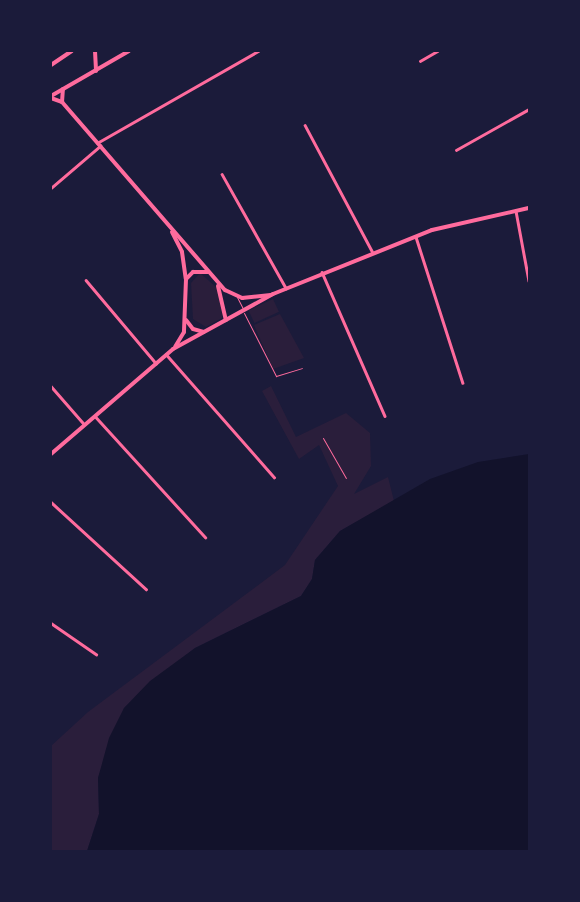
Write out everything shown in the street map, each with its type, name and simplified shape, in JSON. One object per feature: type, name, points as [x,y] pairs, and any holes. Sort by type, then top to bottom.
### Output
[{"type":"street","points":[[51,65],[72,51]]},
{"type":"street","points":[[95,51],[96,71]]},
{"type":"street","points":[[51,97],[129,51]]},
{"type":"street","points":[[51,188],[98,144],[258,51]]},
{"type":"street","points":[[420,61],[437,51]]},
{"type":"street","points":[[62,102],[63,89]]},
{"type":"street","points":[[51,97],[62,102],[217,283],[237,297],[273,294]]},
{"type":"street","points":[[456,150],[529,109]]},
{"type":"street","points":[[305,125],[372,252]]},
{"type":"street","points":[[222,174],[286,288]]},
{"type":"street","points":[[51,454],[166,354],[273,294],[322,272],[416,236],[529,208]]},
{"type":"street","points":[[516,211],[529,281]]},
{"type":"street","points":[[172,230],[182,252],[186,279],[185,315],[182,336],[174,349]]},
{"type":"street","points":[[416,236],[463,383]]},
{"type":"street","points":[[186,279],[193,272],[208,272]]},
{"type":"street","points":[[322,272],[385,416]]},
{"type":"street","points":[[86,280],[156,363]]},
{"type":"street","points":[[217,283],[226,320]]},
{"type":"street","points":[[185,315],[193,329],[204,332]]},
{"type":"street","points":[[166,354],[274,477]]},
{"type":"street","points":[[51,386],[84,424]]},
{"type":"street","points":[[94,416],[205,537]]},
{"type":"street","points":[[51,502],[146,589]]},
{"type":"street","points":[[51,622],[96,654]]},
{"type":"lane","points":[[237,297],[276,376],[302,368]]},
{"type":"path","points":[[322,438],[346,478]]},
{"type":"shaded area","points":[[200,273],[217,288],[224,308],[222,318],[206,327],[193,319],[191,283]]},
{"type":"shaded area","points":[[273,299],[279,312],[254,323],[249,310]]},
{"type":"shaded area","points":[[280,314],[304,358],[273,369],[254,325]]},
{"type":"shaded area","points":[[271,386],[296,437],[346,413],[370,433],[371,466],[354,494],[388,477],[394,501],[340,531],[315,560],[312,579],[301,596],[195,648],[124,708],[98,778],[99,814],[87,851],[51,851],[51,746],[88,712],[285,565],[338,486],[319,445],[299,459],[262,391]]},
{"type":"shaded area","points":[[529,454],[529,851],[87,851],[99,814],[98,778],[109,738],[124,708],[150,681],[195,648],[301,596],[312,579],[315,560],[340,531],[430,479],[478,462]]}]
